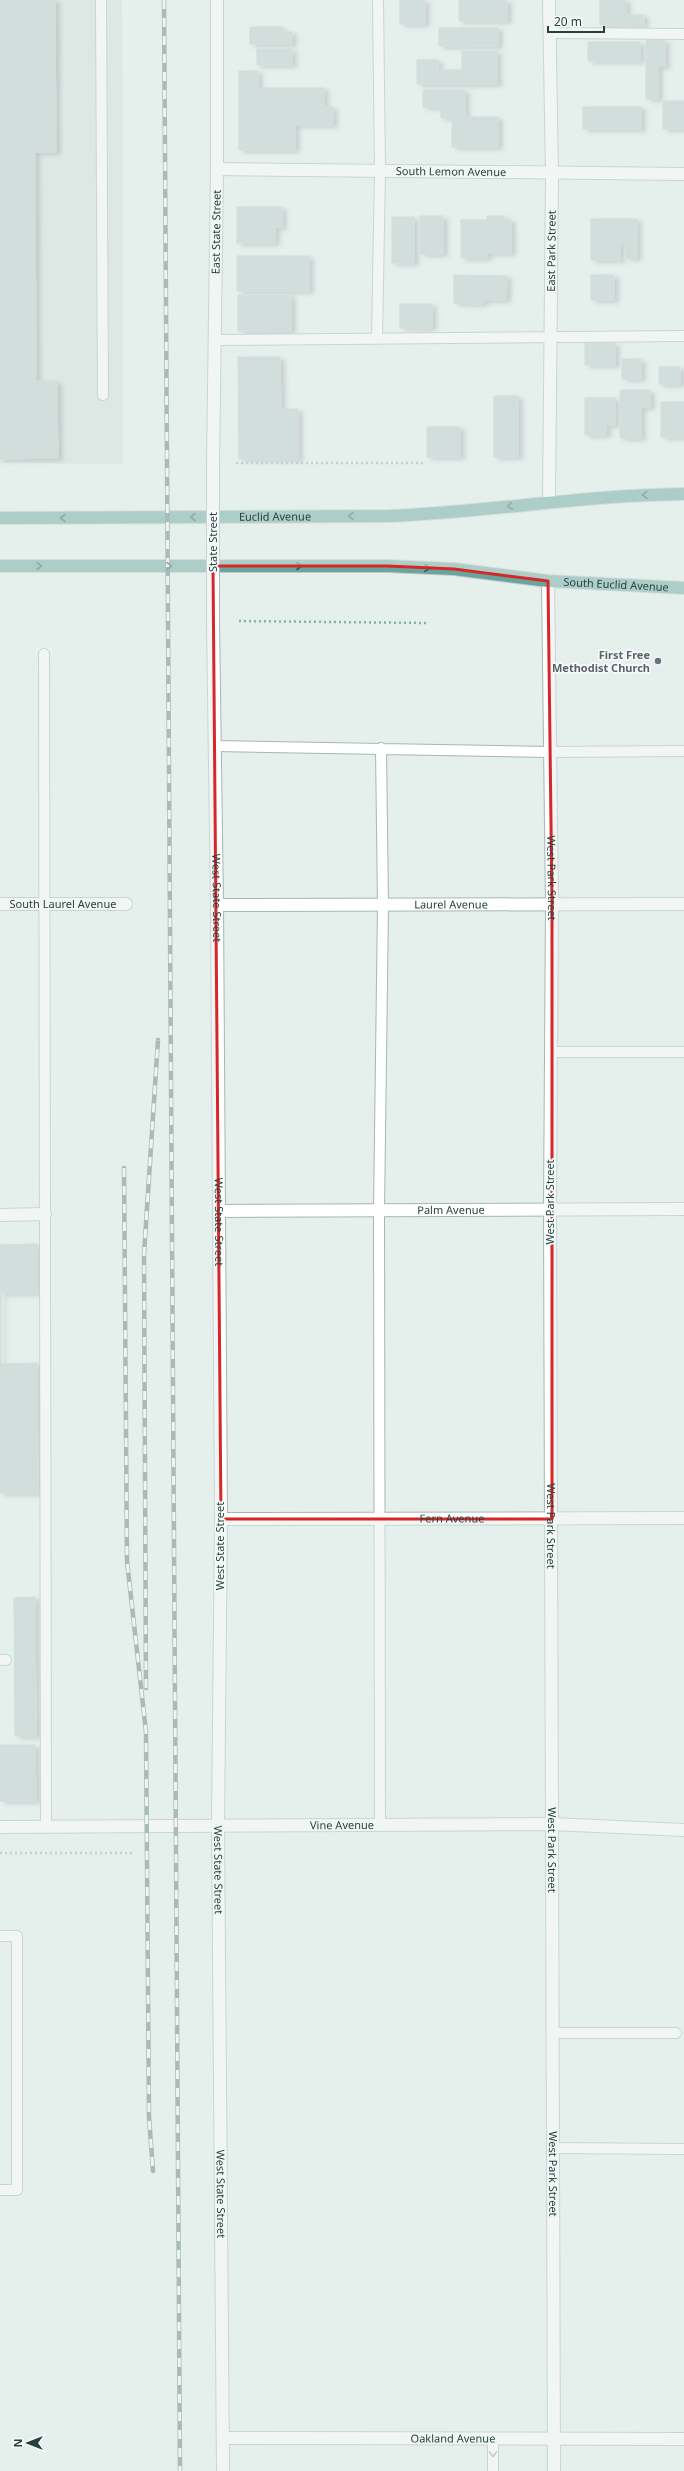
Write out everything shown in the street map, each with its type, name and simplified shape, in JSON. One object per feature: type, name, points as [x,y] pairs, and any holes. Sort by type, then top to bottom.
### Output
[{"type":"main road","points":[[549,502],[684,494]]},
{"type":"main road","name":"Euclid Avenue","points":[[0,518],[390,516],[453,514],[549,502]]},
{"type":"main road","points":[[0,566],[388,566],[454,569],[548,581]]},
{"type":"main road","name":"South Euclid Avenue","points":[[548,581],[684,588]]},
{"type":"street","name":"East State Street","points":[[213,464],[217,169],[217,0]]},
{"type":"street","name":"East Park Street","points":[[549,0],[552,174],[549,502]]},
{"type":"street","name":"South Lemon Avenue","points":[[217,169],[552,174],[684,174]]},
{"type":"street","name":"State Street","points":[[213,464],[213,621]]},
{"type":"street","name":"West Park Street","points":[[548,581],[552,904],[550,1210],[554,2471]]},
{"type":"street","name":"West State Street","points":[[213,621],[219,1211],[220,1519],[218,1825],[223,2471]]},
{"type":"street","name":"South Laurel Avenue","points":[[0,904],[126,904]]},
{"type":"street","name":"Laurel Avenue","points":[[217,905],[684,904]]},
{"type":"street","name":"Palm Avenue","points":[[219,1211],[684,1210]]},
{"type":"street","points":[[0,1215],[45,1214]]},
{"type":"street","name":"Fern Avenue","points":[[220,1519],[684,1518]]},
{"type":"street","name":"Vine Avenue","points":[[0,1827],[552,1824],[684,1830]]},
{"type":"street","name":"Oakland Avenue","points":[[223,2438],[684,2439]]},
{"type":"lane","points":[[101,0],[103,395]]},
{"type":"lane","points":[[377,338],[380,172],[378,0]]},
{"type":"lane","points":[[550,33],[684,34]]},
{"type":"lane","points":[[215,340],[684,336]]},
{"type":"lane","points":[[44,654],[46,1827]]},
{"type":"lane","points":[[215,746],[549,752],[684,751]]},
{"type":"lane","points":[[380,748],[383,905],[379,1210],[378,1519],[380,1824]]},
{"type":"lane","points":[[551,1052],[684,1052]]},
{"type":"lane","points":[[0,1936],[17,1936],[17,2190],[0,2190]]},
{"type":"lane","points":[[552,2033],[676,2033]]},
{"type":"lane","points":[[553,2148],[684,2149]]},
{"type":"lane","points":[[493,2438],[493,2471]]},
{"type":"path","points":[[236,463],[426,463]]},
{"type":"path","points":[[239,621],[427,623]]},
{"type":"path","points":[[0,1853],[134,1853]]},
{"type":"highlighted area","points":[[213,566],[388,566],[454,569],[548,581],[552,904],[552,1519],[221,1519]]},
{"type":"shaded area","points":[[0,0],[122,0],[123,464],[0,463]]},
{"type":"building","points":[[0,0],[55,0],[56,152],[35,152],[36,381],[57,381],[58,458],[0,459]]},
{"type":"building","points":[[400,0],[425,0],[425,24],[400,24]]},
{"type":"building","points":[[459,0],[507,0],[507,21],[459,21]]},
{"type":"building","points":[[600,0],[626,0],[626,15],[644,15],[644,25],[600,25]]},
{"type":"building","points":[[250,27],[282,27],[282,32],[292,32],[292,44],[250,44]]},
{"type":"building","points":[[439,28],[498,28],[498,46],[439,46]]},
{"type":"building","points":[[646,40],[665,40],[665,66],[658,66],[658,99],[646,99]]},
{"type":"building","points":[[588,42],[640,42],[640,61],[588,61]]},
{"type":"building","points":[[257,49],[292,49],[292,65],[257,65]]},
{"type":"building","points":[[462,51],[497,51],[497,84],[417,84],[417,60],[438,60],[438,70],[462,70]]},
{"type":"building","points":[[239,71],[258,71],[258,88],[324,88],[324,107],[333,107],[333,125],[295,125],[295,150],[239,150]]},
{"type":"building","points":[[423,90],[465,90],[465,117],[498,117],[498,147],[452,147],[452,118],[441,118],[441,107],[423,107]]},
{"type":"building","points":[[663,101],[684,101],[684,129],[663,129]]},
{"type":"building","points":[[583,107],[641,107],[641,129],[583,129]]},
{"type":"building","points":[[237,207],[282,207],[282,227],[275,227],[275,243],[237,243]]},
{"type":"building","points":[[420,216],[443,216],[443,254],[420,254]]},
{"type":"building","points":[[487,216],[503,216],[503,220],[511,220],[511,253],[487,253],[487,258],[461,258],[461,220],[487,220]]},
{"type":"building","points":[[392,217],[414,217],[414,263],[392,263]]},
{"type":"building","points":[[591,219],[637,219],[637,258],[625,258],[625,244],[620,244],[620,260],[591,260]]},
{"type":"building","points":[[237,256],[309,256],[309,291],[237,291]]},
{"type":"building","points":[[454,275],[507,276],[506,300],[483,300],[483,304],[454,303]]},
{"type":"building","points":[[591,275],[614,275],[614,300],[591,300]]},
{"type":"building","points":[[238,295],[291,295],[291,331],[238,331]]},
{"type":"building","points":[[400,304],[432,304],[432,328],[400,328]]},
{"type":"building","points":[[585,343],[615,343],[615,365],[585,365]]},
{"type":"building","points":[[238,357],[280,357],[281,409],[298,409],[298,459],[239,459]]},
{"type":"building","points":[[622,359],[641,359],[641,379],[622,379]]},
{"type":"building","points":[[659,367],[680,367],[680,384],[659,384]]},
{"type":"building","points":[[620,390],[650,390],[650,407],[641,407],[641,438],[620,438]]},
{"type":"building","points":[[494,396],[518,396],[518,457],[494,457]]},
{"type":"building","points":[[585,398],[615,398],[615,425],[606,425],[606,435],[585,435]]},
{"type":"building","points":[[661,402],[684,402],[684,437],[661,437]]},
{"type":"building","points":[[427,427],[460,427],[460,457],[427,457]]},
{"type":"building","points":[[37,1244],[37,1293],[1,1293],[1,1364],[37,1363],[38,1493],[0,1493],[0,1245]]},
{"type":"building","points":[[35,1597],[36,1736],[15,1736],[14,1598]]},
{"type":"building","points":[[0,1745],[35,1745],[36,1801],[0,1801]]},
{"type":"railway","points":[[164,0],[180,2471]]},
{"type":"railway","points":[[146,1688],[144,1254],[158,1040]]},
{"type":"railway","points":[[124,1168],[127,1561],[146,1732],[149,2117],[153,2171]]},
{"type":"place","name":"First Free Methodist Church","points":[[658,661]]}]
